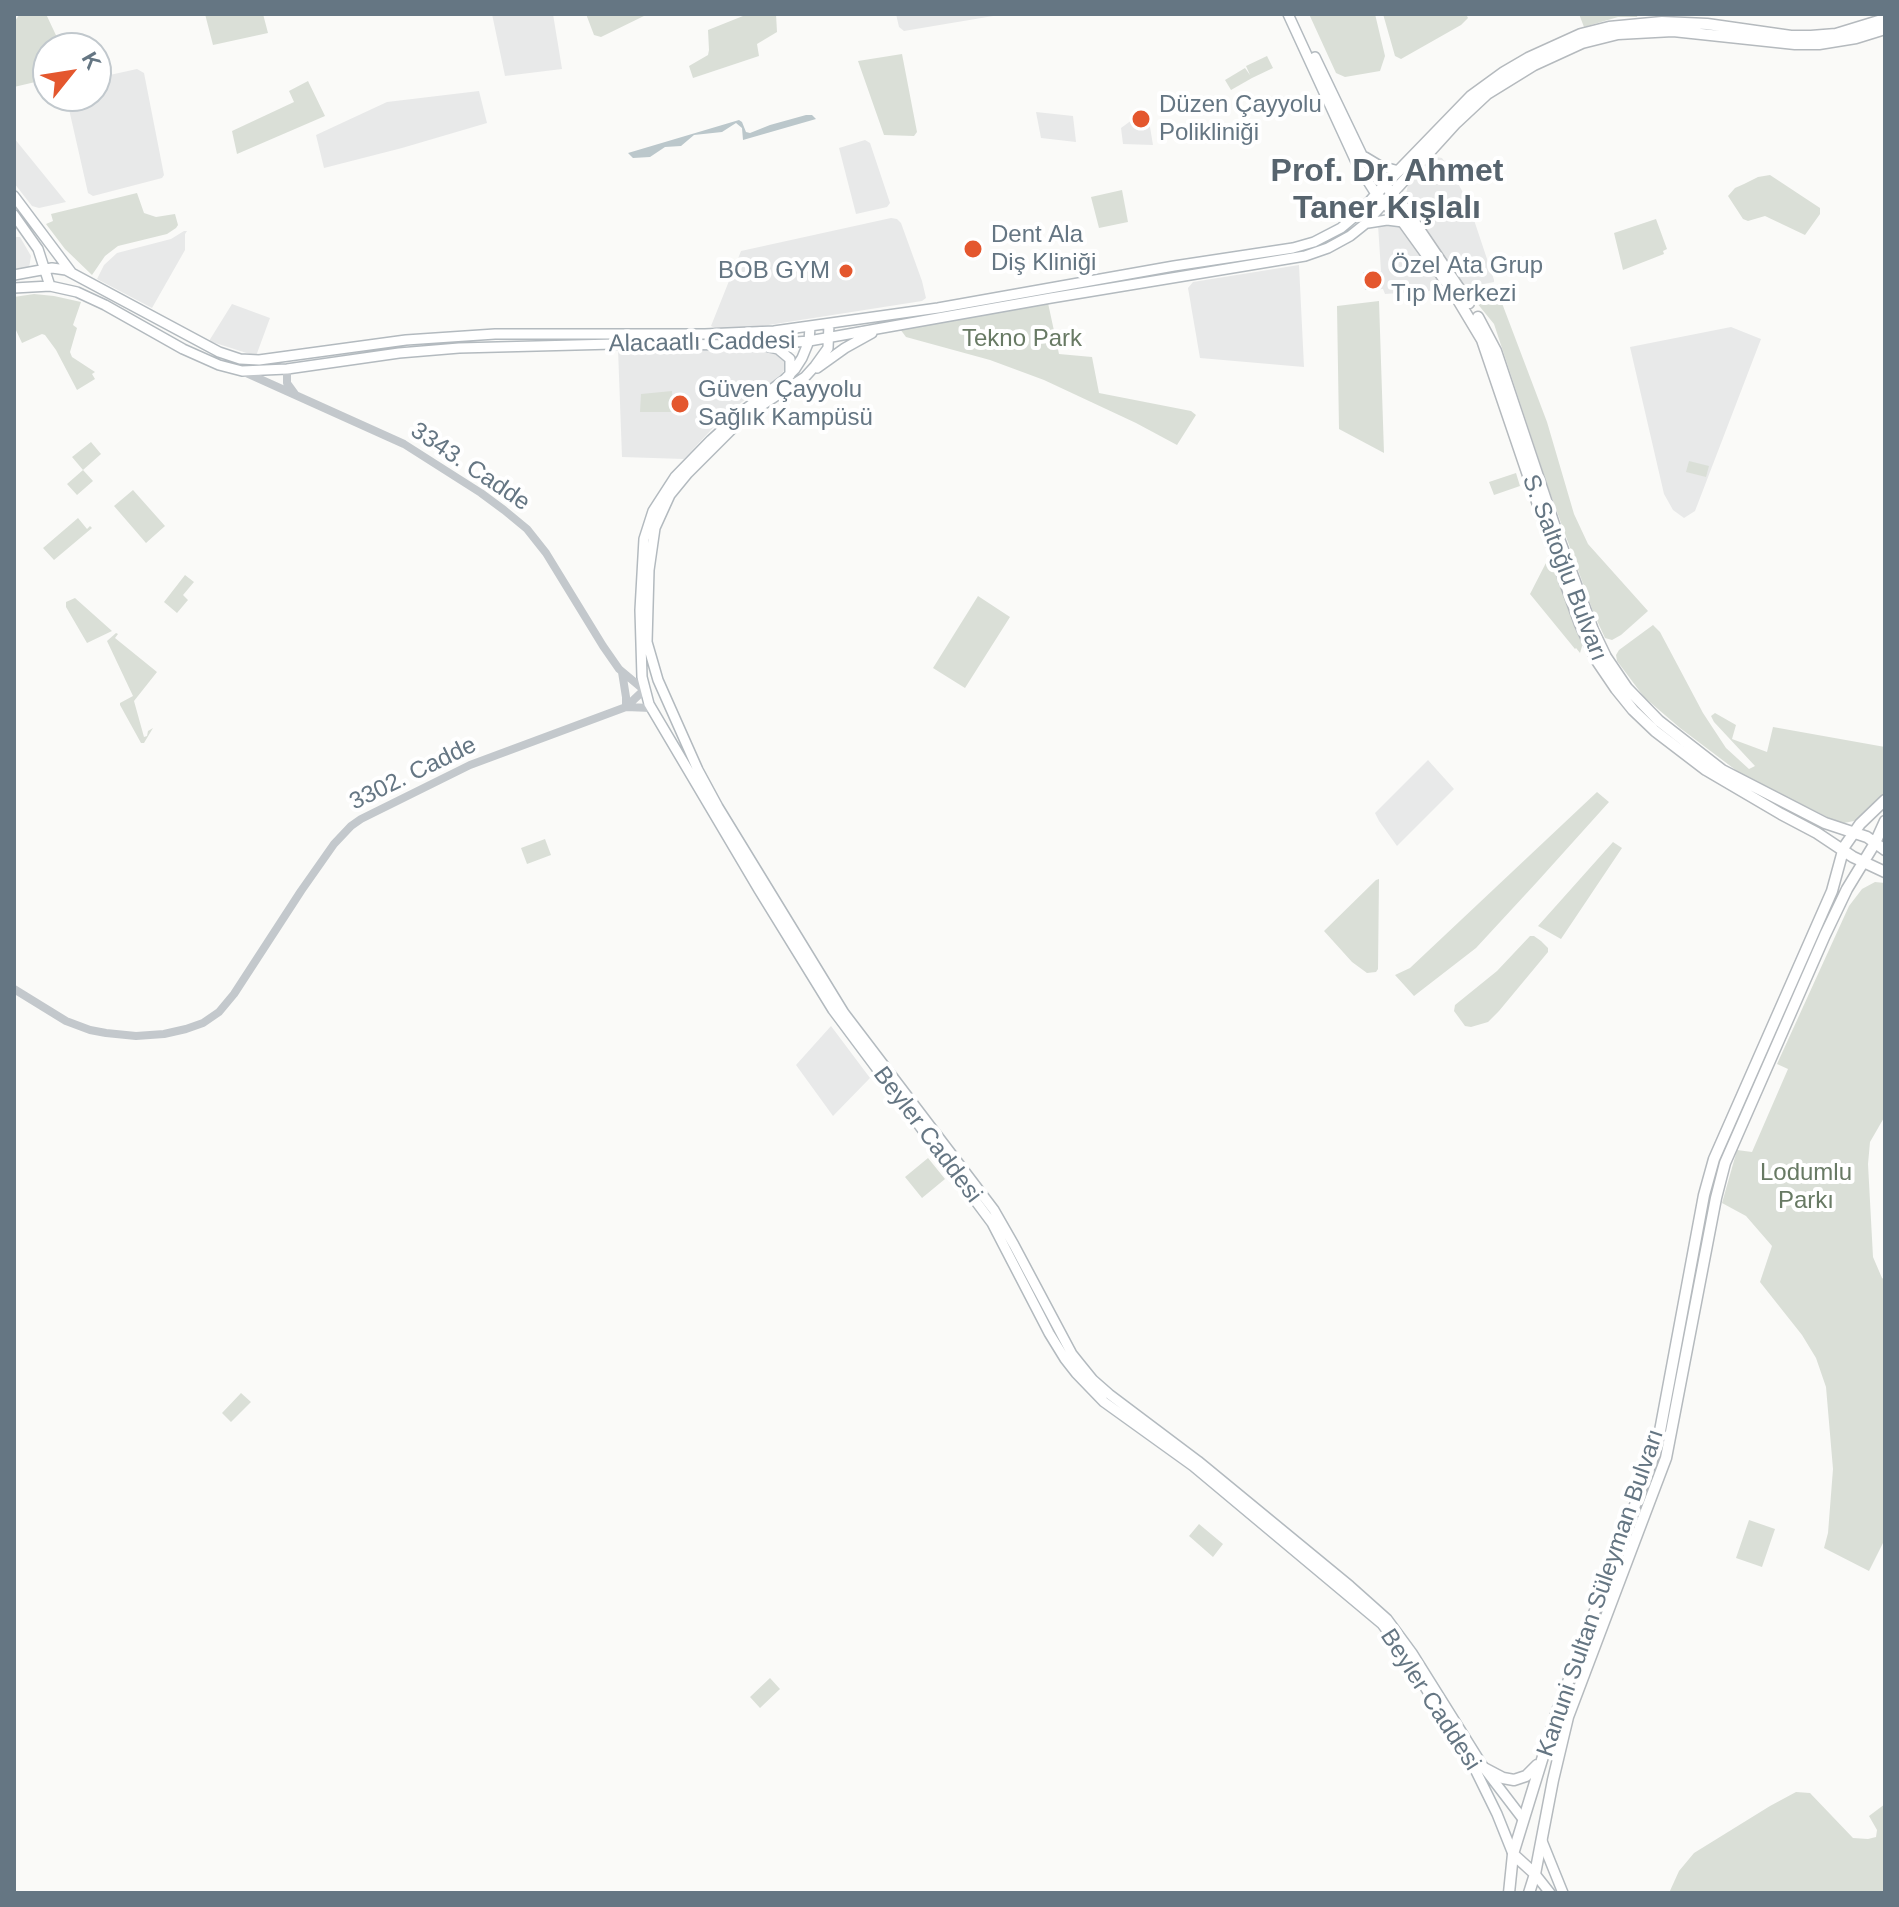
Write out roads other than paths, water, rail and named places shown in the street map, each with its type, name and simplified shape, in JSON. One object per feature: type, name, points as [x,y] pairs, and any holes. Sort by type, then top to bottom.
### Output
[{"type":"main road","points":[[1288,14],[1357,164],[1380,198],[1478,102],[1539,62],[1571,48],[1610,35],[1668,31],[1703,24],[1807,45],[1847,40],[1885,29]]},
{"type":"main road","points":[[1294,14],[1362,155],[1388,189]]},
{"type":"main road","points":[[1388,189],[1399,171],[1471,96],[1508,69],[1581,34],[1648,23],[1703,24],[1811,36],[1836,34],[1885,19]]},
{"type":"main road","points":[[1362,155],[1380,166],[1399,171]]},
{"type":"main road","name":"S. Saltoğlu Bulvarı","points":[[1388,189],[1450,274],[1492,341],[1584,607],[1601,649],[1618,676],[1650,714],[1699,754],[1749,785],[1825,823],[1881,870]]},
{"type":"main road","points":[[14,196],[71,272],[66,289]]},
{"type":"main road","name":"S. Saltoğlu Bulvarı","points":[[1380,198],[1403,222],[1464,308],[1482,340],[1580,624],[1608,679],[1640,717],[1721,780],[1817,833],[1848,841],[1867,837],[1885,850]]},
{"type":"main road","name":"Alacaatlı Caddesi","points":[[14,288],[50,286],[66,289],[105,305],[183,349],[219,365],[242,371],[287,369],[459,348],[614,344],[758,345],[829,338],[1305,256],[1337,244],[1355,233],[1365,224],[1380,198]]},
{"type":"main road","name":"Alacaatlı Caddesi","points":[[14,275],[59,268],[71,272],[205,345],[233,358],[246,360],[419,339],[495,334],[730,334],[810,327],[938,308],[1293,248],[1314,242],[1341,228],[1380,198]]},
{"type":"main road","points":[[14,215],[34,242],[50,286]]},
{"type":"main road","points":[[1365,224],[1382,220],[1403,222]]},
{"type":"main road","points":[[829,324],[829,338]]},
{"type":"main road","points":[[809,341],[810,327]]},
{"type":"main road","points":[[805,377],[880,328]]},
{"type":"main road","name":"Beyler Caddesi","points":[[829,338],[824,354],[805,377],[747,415],[732,429],[688,473],[670,495],[660,514],[652,542],[647,632],[651,659],[698,770],[844,1013],[907,1101],[994,1210],[1072,1354],[1109,1394],[1338,1576],[1387,1619],[1412,1653],[1484,1768],[1523,1819]]},
{"type":"main road","name":"Beyler Caddesi","points":[[809,341],[790,375],[711,440],[675,477],[653,511],[644,539],[642,568],[640,650],[644,690],[651,708],[753,881],[833,1010],[907,1101]]},
{"type":"main road","points":[[758,345],[785,353],[790,359],[790,375]]},
{"type":"main road","points":[[644,690],[656,686],[664,693],[663,703],[651,708]]},
{"type":"main road","points":[[1848,841],[1885,800]]},
{"type":"main road","name":"Kanuni Sultan Süleyman Bulvarı","points":[[1529,1893],[1568,1717],[1666,1458],[1725,1163],[1842,899],[1885,821]]},
{"type":"main road","name":"Kanuni Sultan Süleyman Bulvarı","points":[[1509,1892],[1513,1854],[1557,1711],[1657,1447],[1704,1195],[1714,1159],[1832,891],[1848,841]]},
{"type":"main road","points":[[1842,899],[1857,882],[1881,870]]},
{"type":"main road","name":"Beyler Caddesi","points":[[1200,1467],[1390,1633],[1470,1759],[1513,1854]]},
{"type":"main road","points":[[1484,1768],[1514,1780],[1532,1772],[1543,1756]]},
{"type":"main road","points":[[1534,1786],[1540,1795],[1547,1794],[1551,1788]]},
{"type":"main road","points":[[1523,1819],[1542,1841],[1563,1893]]},
{"type":"main road","points":[[1513,1854],[1550,1893]]},
{"type":"main road","points":[[1509,1892],[1513,1885],[1520,1883],[1529,1893]]},
{"type":"street","points":[[287,369],[287,383],[295,395]]},
{"type":"street","name":"3343. Cadde","points":[[242,371],[413,449],[486,496],[517,521],[546,553],[603,646],[622,672],[644,690]]},
{"type":"street","points":[[622,672],[626,707]]},
{"type":"street","name":"3302. Cadde","points":[[626,707],[644,690]]},
{"type":"street","name":"3302. Cadde","points":[[14,989],[66,1021],[90,1030],[136,1036],[194,1027],[211,1019],[234,994],[301,891],[334,844],[351,826],[470,765],[626,707],[651,708]]},
{"type":"place","name":"Düzen Çayyolu Polikliniği","points":[[1141,119]]},
{"type":"place","name":"Dent Ala Diş Kliniği","points":[[973,249]]},
{"type":"place","name":"BOB GYM","points":[[846,271]]},
{"type":"place","name":"Özel Ata Grup Tıp Merkezi","points":[[1373,280]]},
{"type":"place","name":"Güven Çayyolu Sağlık Kampüsü","points":[[680,404]]},
{"type":"district","name":"Prof. Dr. Ahmet Taner Kışlalı","points":[[1387,190]]},
{"type":"park label","name":"Tekno Park","points":[[1022,339]]},
{"type":"park label","name":"Lodumlu Parkı","points":[[1806,1187]]}]
